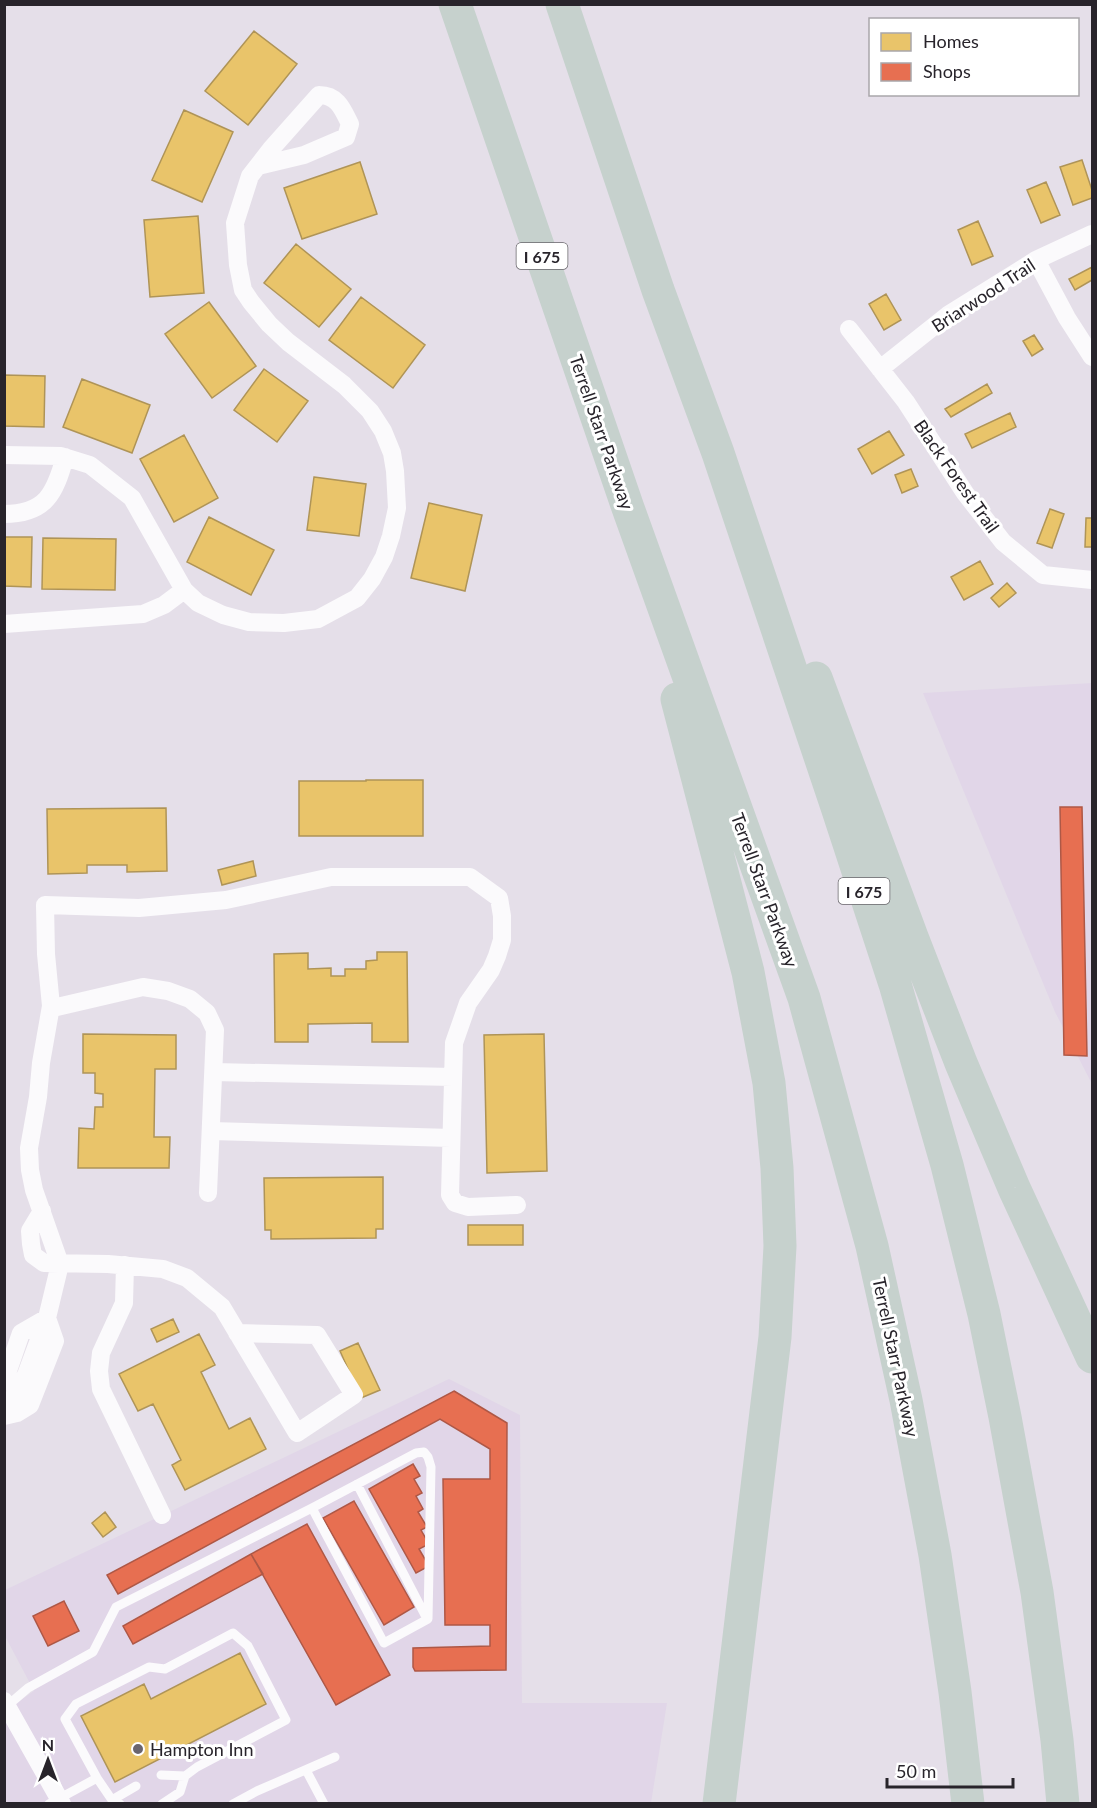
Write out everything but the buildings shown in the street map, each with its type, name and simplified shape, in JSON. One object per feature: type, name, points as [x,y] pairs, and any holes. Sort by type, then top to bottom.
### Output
[{"type":"highway","name":"Terrell Starr Parkway","points":[[455,4],[628,508],[804,998],[872,1246],[906,1400],[935,1555],[968,1803]]},
{"type":"highway","name":"I 675","points":[[562,4],[658,290],[718,453],[834,796],[895,984],[947,1165],[984,1314],[1037,1592],[1063,1803]]},
{"type":"highway","points":[[718,453],[819,685],[912,938],[965,1072],[1014,1188],[1092,1357]]},
{"type":"highway","points":[[628,508],[748,972],[769,1083],[777,1168],[780,1246],[775,1337],[719,1803]]},
{"type":"street","points":[[4,455],[65,457],[90,465],[132,498],[184,590],[198,603],[223,615],[249,622],[284,623],[318,619],[357,598],[372,579],[384,557],[398,508],[392,453],[383,431],[370,411],[344,385],[288,342],[269,324],[243,290],[238,265],[235,223],[250,176],[258,166],[320,95],[328,95],[339,103],[350,124],[346,137],[304,155],[258,166]]},
{"type":"street","name":"Briarwood Trail","points":[[880,369],[948,315],[1036,260],[1092,234]]},
{"type":"street","points":[[1036,260],[1067,318],[1092,357]]},
{"type":"street","name":"Black Forest Trail","points":[[849,329],[906,402],[965,493],[1003,542],[1043,575],[1092,580]]},
{"type":"street","points":[[4,514],[31,511],[46,500],[53,493],[58,482],[65,457]]},
{"type":"street","points":[[4,624],[143,614],[164,605],[184,590]]},
{"type":"street","points":[[4,1416],[16,1413],[30,1405],[33,1377],[60,1264],[30,1170],[29,1148],[51,1006],[46,954],[45,905],[139,908],[226,900],[331,877],[470,877],[499,898],[502,940],[491,970],[468,1003],[454,1043],[450,1195],[455,1203],[468,1207],[517,1205]]},
{"type":"street","points":[[51,1006],[57,1007],[143,987],[190,999],[207,1013],[215,1030],[208,1193]]},
{"type":"street","points":[[214,1072],[453,1077]]},
{"type":"street","points":[[211,1131],[451,1138]]},
{"type":"street","points":[[60,1264],[125,1265],[163,1269],[187,1278],[222,1307],[237,1333],[297,1433],[354,1395],[317,1335],[237,1333]]},
{"type":"street","points":[[125,1265],[124,1303],[101,1353],[99,1371],[101,1389],[162,1515]]},
{"type":"street","points":[[4,1382],[21,1333],[47,1318]]},
{"type":"street","points":[[4,1410],[33,1377]]},
{"type":"street","points":[[5,1705],[57,1802]]},
{"type":"lane","points":[[5,1705],[28,1688],[93,1652],[116,1607],[416,1453],[424,1452],[432,1467],[428,1619]]},
{"type":"lane","points":[[357,1484],[428,1619]]},
{"type":"lane","points":[[312,1508],[384,1643],[428,1619]]},
{"type":"lane","points":[[136,1786],[116,1802],[97,1778],[65,1719],[76,1704],[149,1667],[165,1669],[233,1634],[248,1646],[286,1720],[197,1767],[185,1776],[180,1792],[162,1803]]},
{"type":"lane","points":[[234,1803],[335,1757]]},
{"type":"lane","points":[[306,1770],[324,1803]]},
{"type":"lane","points":[[161,1774],[185,1776]]},
{"type":"lane","points":[[57,1802],[97,1778]]},
{"type":"shaded area","points":[[1092,683],[1092,1084],[1055,1012],[923,693]]},
{"type":"shaded area","points":[[449,1379],[520,1415],[522,1703],[667,1703],[651,1803],[5,1804],[5,1711],[34,1691],[5,1636],[5,1590]]},
{"type":"place","name":"Hampton Inn","points":[[138,1749]]}]
